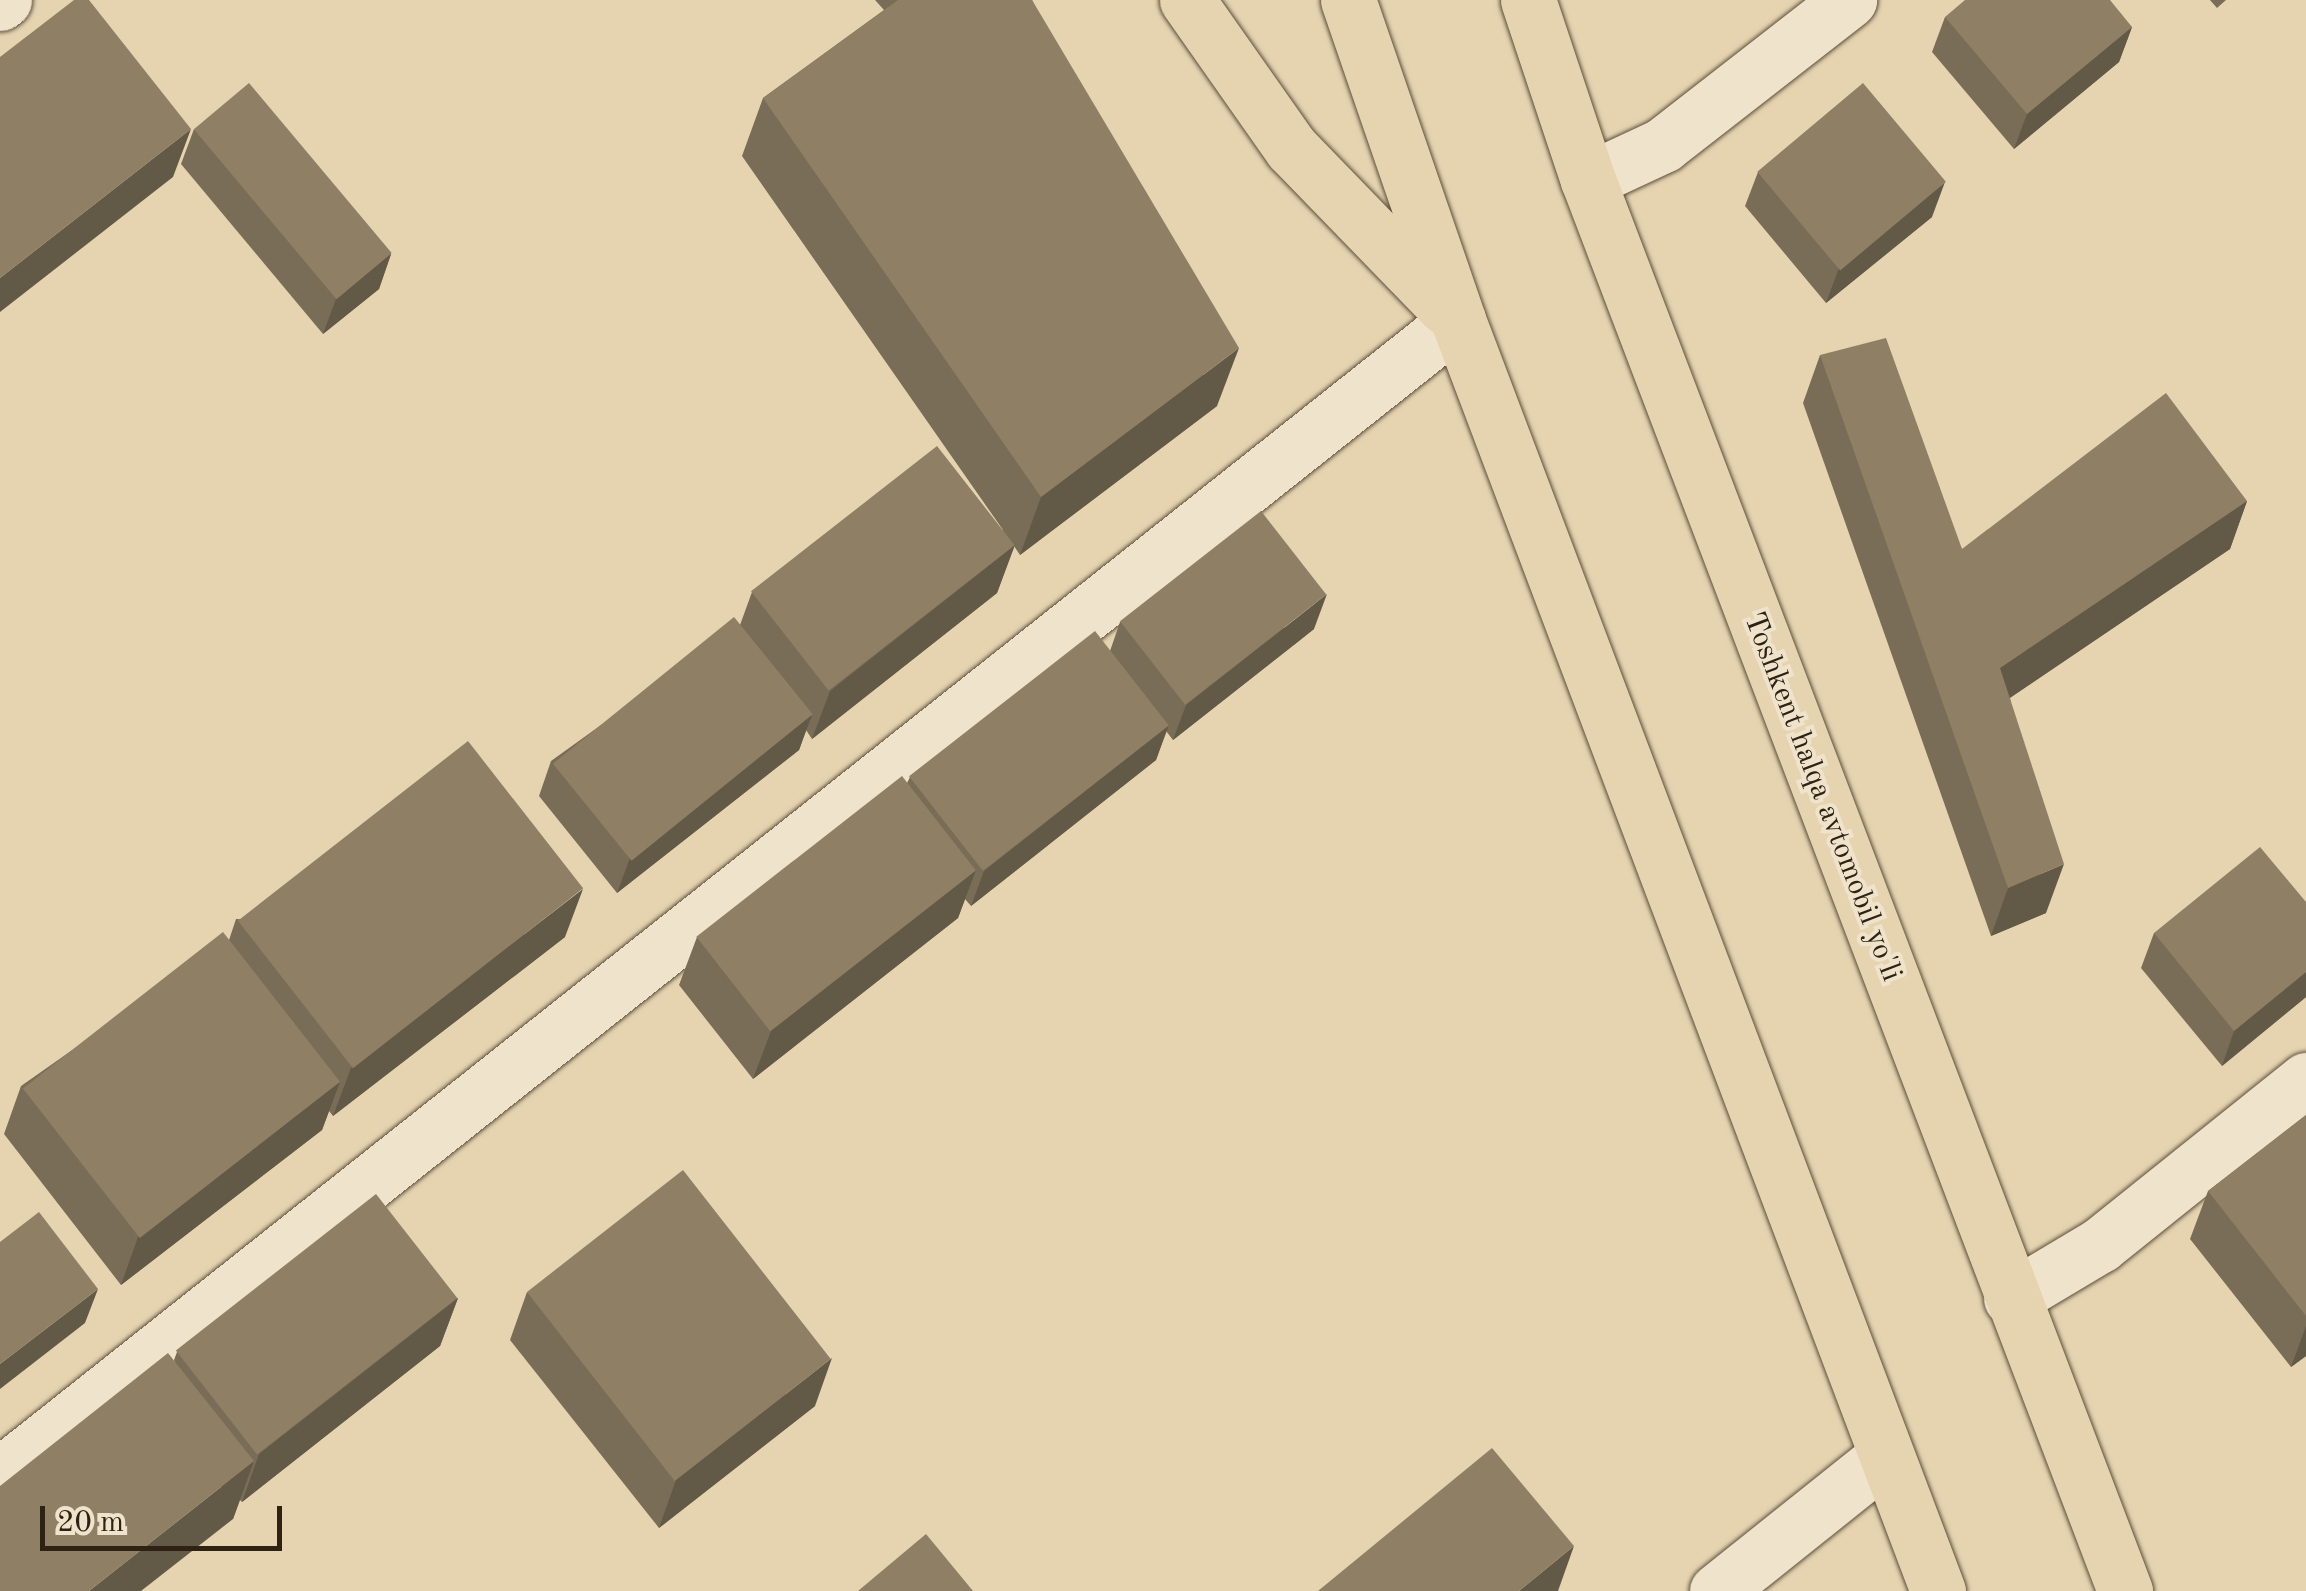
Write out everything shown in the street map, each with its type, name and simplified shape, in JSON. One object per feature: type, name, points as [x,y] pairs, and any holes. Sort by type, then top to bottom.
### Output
[{"type":"highway","points":[[1187,0],[1292,148],[1458,320]]},
{"type":"highway","points":[[1348,0],[1458,320],[1938,1591]]},
{"type":"highway","name":"Toshkent halqa avtomobil yo'li","points":[[1528,0],[1588,180],[2124,1591]]},
{"type":"street","points":[[1588,180],[1663,145],[1849,0]]},
{"type":"street","points":[[0,1475],[1458,320]]},
{"type":"street","points":[[2011,1298],[2100,1245],[2306,1080]]},
{"type":"street","points":[[1717,1591],[1886,1456]]},
{"type":"building","points":[[74,0],[89,0],[191,129],[0,278],[0,57]]},
{"type":"building","points":[[898,0],[1032,0],[1239,348],[1041,497],[763,98]]},
{"type":"building","points":[[1965,0],[2110,0],[2132,27],[2027,114],[1945,17]]},
{"type":"building","points":[[249,83],[392,253],[337,299],[194,129]]},
{"type":"building","points":[[1863,83],[1946,182],[1840,271],[1757,172]]},
{"type":"building","points":[[1886,338],[1962,549],[2166,393],[2247,501],[2000,668],[2064,864],[2008,888],[1820,355]]},
{"type":"building","points":[[937,446],[1015,545],[829,691],[751,591]]},
{"type":"building","points":[[1261,511],[1326,595],[1185,705],[1120,621]]},
{"type":"building","points":[[734,617],[813,714],[632,861],[553,764]]},
{"type":"building","points":[[1095,631],[1169,726],[983,871],[909,776]]},
{"type":"building","points":[[468,741],[583,888],[353,1068],[238,921]]},
{"type":"building","points":[[902,776],[976,871],[770,1031],[696,937]]},
{"type":"building","points":[[2260,847],[2306,902],[2306,972],[2234,1031],[2154,933]]},
{"type":"building","points":[[223,932],[340,1082],[140,1238],[23,1088]]},
{"type":"building","points":[[2306,1115],[2306,1316],[2208,1191]]},
{"type":"building","points":[[683,1170],[831,1359],[675,1481],[527,1292]]},
{"type":"building","points":[[376,1194],[457,1298],[257,1454],[176,1350]]},
{"type":"building","points":[[39,1212],[98,1289],[0,1364],[0,1242]]},
{"type":"building","points":[[168,1353],[254,1461],[89,1591],[0,1591],[0,1486]]},
{"type":"building","points":[[1492,1448],[1574,1546],[1519,1591],[1318,1591]]},
{"type":"building","points":[[926,1534],[973,1591],[858,1591]]}]
